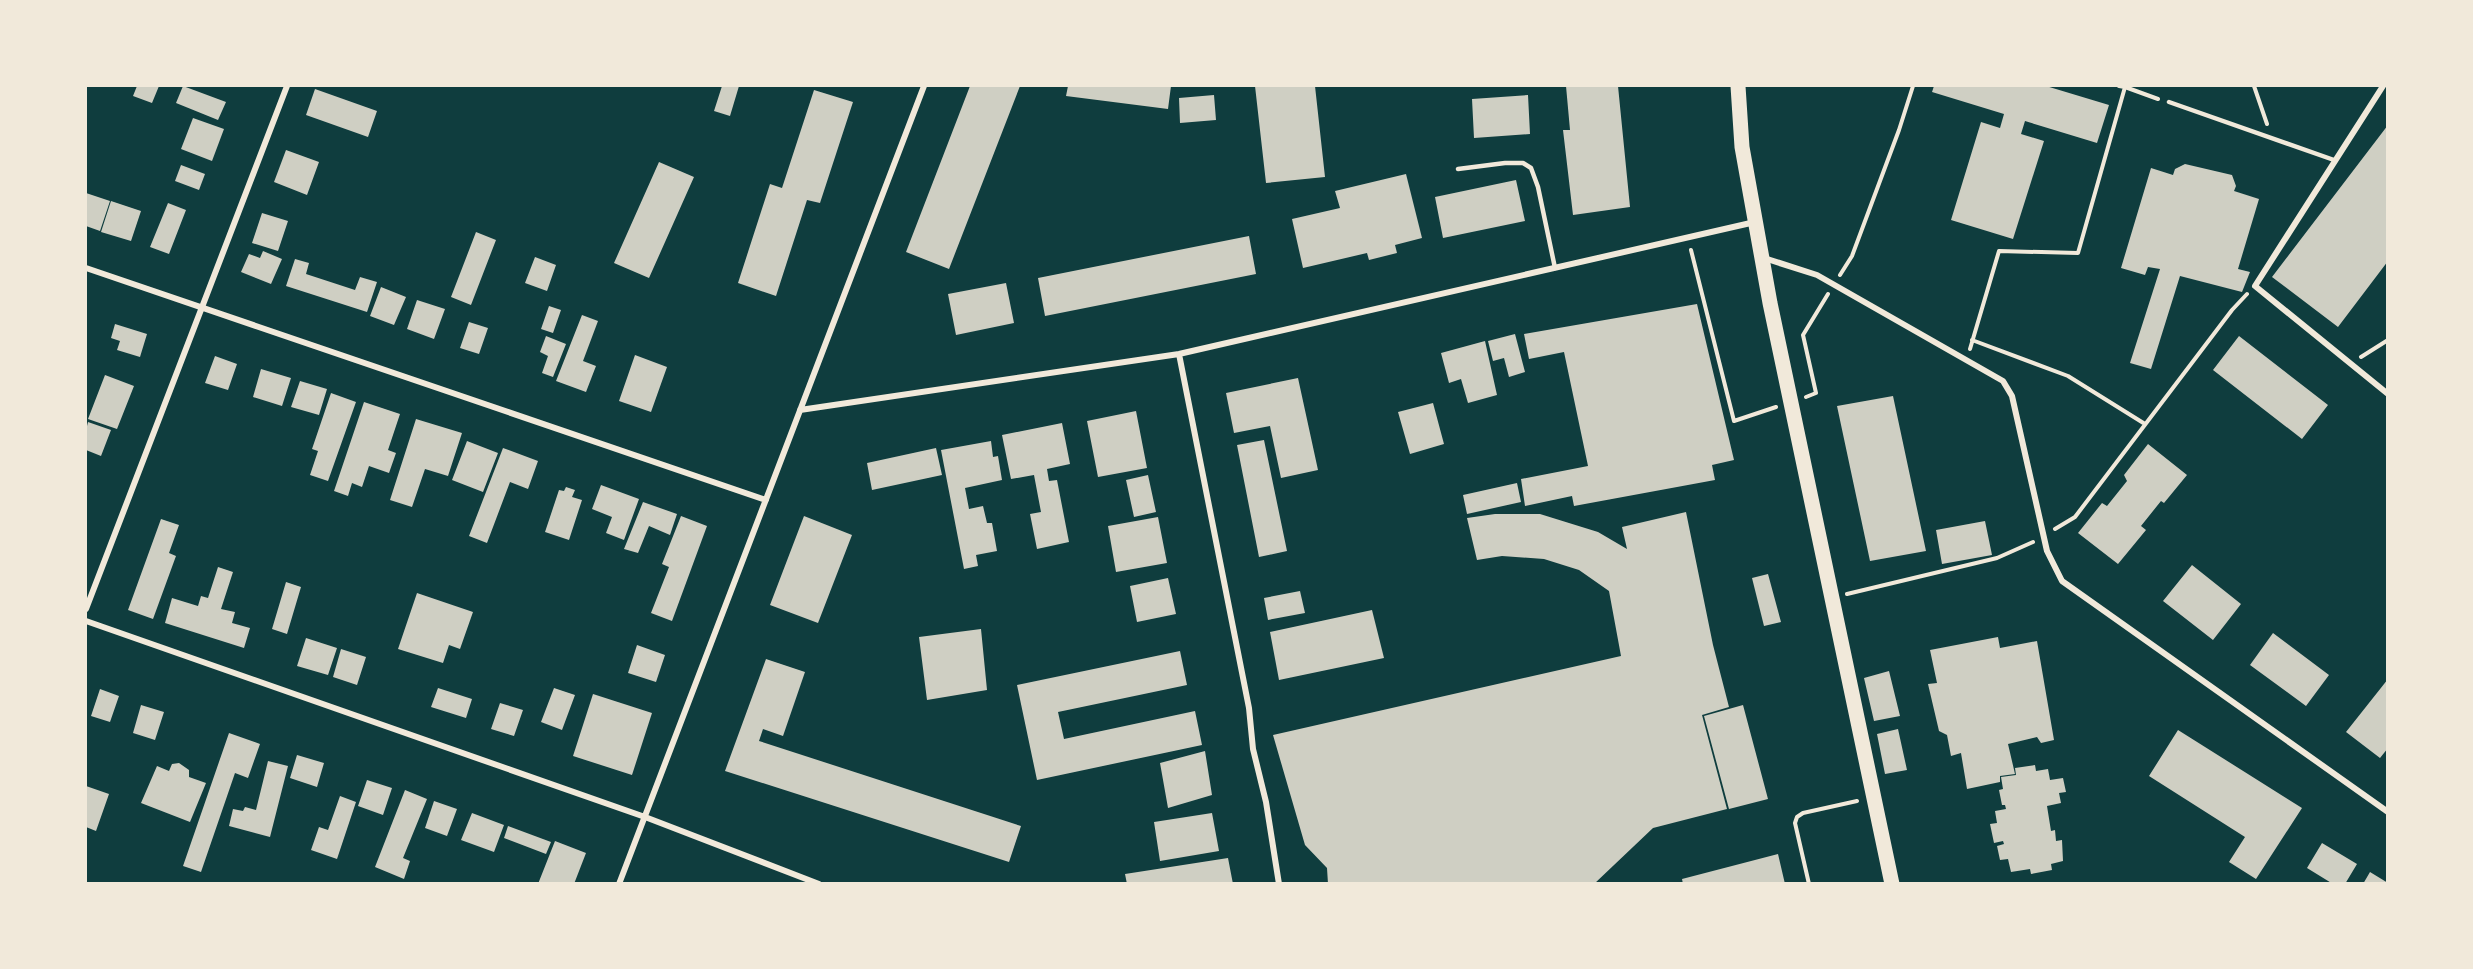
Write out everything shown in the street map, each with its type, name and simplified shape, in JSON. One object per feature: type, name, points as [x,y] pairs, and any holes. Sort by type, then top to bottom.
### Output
[{"type":"main road","points":[[1738,86],[1742,147],[1762,257],[1892,884]]},
{"type":"street","points":[[86,609],[287,86]]},
{"type":"street","points":[[619,884],[924,86]]},
{"type":"street","points":[[2383,86],[2255,286],[2388,394]]},
{"type":"street","points":[[800,410],[1179,354],[1756,222]]},
{"type":"street","points":[[1762,257],[1817,276],[2003,381],[2012,396],[2047,550],[2062,580],[2387,810]]},
{"type":"street","points":[[86,268],[766,500]]},
{"type":"street","points":[[1179,354],[1249,708],[1253,749],[1266,802],[1279,884]]},
{"type":"street","points":[[86,621],[645,817],[819,884]]},
{"type":"lane","points":[[2169,102],[2334,160]]},
{"type":"lane","points":[[1458,169],[1504,163],[1523,163],[1531,168],[1538,187],[1555,268]]},
{"type":"path","points":[[1688,238],[1734,421],[1816,393],[1803,335],[1852,256],[1913,86]]},
{"type":"path","points":[[1966,360],[1999,251],[2078,253],[2122,86],[2169,102]]},
{"type":"path","points":[[2254,86],[2272,139]]},
{"type":"path","points":[[1832,598],[1997,558],[2044,536],[2075,517],[2232,310],[2255,286]]},
{"type":"path","points":[[1972,340],[2068,376],[2145,424]]},
{"type":"path","points":[[2350,363],[2388,340]]},
{"type":"path","points":[[1809,884],[1795,823],[1797,817],[1803,813],[1874,797]]},
{"type":"building","points":[[137,86],[159,86],[152,103],[133,96]]},
{"type":"building","points":[[183,86],[226,102],[218,120],[176,103]]},
{"type":"building","points":[[722,86],[739,86],[730,116],[714,111]]},
{"type":"building","points":[[970,86],[1020,86],[949,269],[906,252]]},
{"type":"building","points":[[1068,86],[1171,86],[1168,109],[1066,96]]},
{"type":"building","points":[[1255,86],[1315,86],[1325,177],[1266,183]]},
{"type":"building","points":[[1566,86],[1618,86],[1630,207],[1573,215],[1563,130],[1570,130]]},
{"type":"building","points":[[1934,86],[2046,86],[2109,105],[2097,143],[2025,121],[2021,134],[2044,141],[2013,239],[1951,220],[1981,122],[2000,128],[2004,114],[1932,92]]},
{"type":"building","points":[[315,89],[377,111],[368,137],[306,115]]},
{"type":"building","points":[[814,90],[853,102],[820,203],[807,200],[776,296],[738,283],[770,184],[782,188]]},
{"type":"building","points":[[1214,95],[1216,120],[1180,123],[1179,98]]},
{"type":"building","points":[[1528,95],[1530,134],[1474,138],[1472,99]]},
{"type":"building","points":[[193,118],[224,129],[212,161],[181,149]]},
{"type":"building","points":[[2388,125],[2388,261],[2338,327],[2272,277]]},
{"type":"building","points":[[286,150],[319,162],[307,195],[274,182]]},
{"type":"building","points":[[659,162],[694,177],[649,278],[614,263]]},
{"type":"building","points":[[2185,164],[2232,175],[2236,186],[2234,191],[2259,199],[2238,269],[2250,272],[2242,292],[2180,276],[2151,369],[2130,363],[2160,269],[2148,267],[2145,275],[2121,268],[2151,168],[2173,175],[2175,169]]},
{"type":"building","points":[[181,165],[205,174],[199,190],[175,181]]},
{"type":"building","points":[[1406,174],[1422,238],[1395,245],[1397,253],[1369,260],[1367,253],[1303,268],[1292,219],[1340,208],[1335,191]]},
{"type":"building","points":[[1516,180],[1525,221],[1443,238],[1435,197]]},
{"type":"building","points":[[86,193],[110,201],[100,231],[86,226]]},
{"type":"building","points":[[111,201],[141,211],[131,241],[101,232]]},
{"type":"building","points":[[168,203],[186,210],[169,254],[150,247]]},
{"type":"building","points":[[262,213],[288,221],[278,251],[252,243]]},
{"type":"building","points":[[476,232],[496,240],[471,305],[451,297]]},
{"type":"building","points":[[1249,236],[1256,274],[1045,316],[1038,278]]},
{"type":"building","points":[[263,251],[282,259],[271,284],[241,272],[249,254],[260,258]]},
{"type":"building","points":[[535,257],[556,265],[547,291],[525,283]]},
{"type":"building","points":[[295,259],[309,263],[306,274],[355,290],[360,277],[377,282],[367,312],[286,286]]},
{"type":"building","points":[[1006,283],[1014,323],[956,335],[948,294]]},
{"type":"building","points":[[381,287],[406,297],[394,325],[370,316]]},
{"type":"building","points":[[417,300],[445,309],[434,339],[407,329]]},
{"type":"building","points":[[1697,304],[1734,460],[1712,465],[1715,480],[1574,506],[1572,496],[1525,506],[1521,479],[1588,466],[1564,352],[1529,359],[1524,334]]},
{"type":"building","points":[[549,306],[561,310],[553,333],[541,329]]},
{"type":"building","points":[[582,315],[598,321],[583,361],[596,366],[586,392],[556,381]]},
{"type":"building","points":[[469,322],[488,328],[479,354],[460,348]]},
{"type":"building","points":[[115,324],[147,334],[140,357],[117,350],[120,341],[111,338]]},
{"type":"building","points":[[1515,334],[1525,372],[1509,377],[1504,358],[1493,361],[1488,341]]},
{"type":"building","points":[[546,336],[566,344],[553,377],[542,373],[548,356],[540,352]]},
{"type":"building","points":[[2239,336],[2328,405],[2302,439],[2213,370]]},
{"type":"building","points":[[1485,341],[1497,395],[1468,403],[1461,379],[1449,383],[1441,353]]},
{"type":"building","points":[[635,355],[667,367],[651,412],[619,401]]},
{"type":"building","points":[[215,356],[237,364],[228,390],[205,383]]},
{"type":"building","points":[[261,369],[291,378],[282,406],[253,397]]},
{"type":"building","points":[[105,375],[134,386],[117,429],[88,419]]},
{"type":"building","points":[[1298,378],[1318,470],[1281,478],[1270,426],[1234,433],[1226,393]]},
{"type":"building","points":[[300,381],[327,389],[319,415],[291,407]]},
{"type":"building","points":[[331,393],[356,402],[328,481],[310,475],[318,451],[312,449]]},
{"type":"building","points":[[1893,396],[1926,551],[1870,561],[1837,406]]},
{"type":"building","points":[[364,402],[400,414],[388,450],[396,453],[389,473],[369,466],[362,487],[352,483],[348,496],[334,491]]},
{"type":"building","points":[[1433,403],[1444,444],[1410,454],[1398,412]]},
{"type":"building","points":[[1136,411],[1147,468],[1098,477],[1087,421]]},
{"type":"building","points":[[416,419],[462,433],[448,476],[425,469],[412,507],[390,500]]},
{"type":"building","points":[[88,422],[111,430],[101,456],[86,450]]},
{"type":"building","points":[[1062,423],[1070,464],[1047,469],[1049,481],[1057,480],[1069,542],[1037,549],[1030,514],[1041,512],[1034,475],[1011,479],[1002,435]]},
{"type":"building","points":[[1264,440],[1287,551],[1259,557],[1237,445]]},
{"type":"building","points":[[467,441],[498,453],[483,492],[452,480]]},
{"type":"building","points":[[991,441],[993,457],[998,456],[1002,480],[965,488],[969,509],[983,506],[987,523],[992,523],[997,551],[976,555],[978,566],[964,569],[941,450]]},
{"type":"building","points":[[2148,444],[2187,475],[2164,503],[2161,501],[2141,526],[2146,530],[2118,564],[2078,533],[2102,503],[2107,506],[2127,481],[2124,475]]},
{"type":"building","points":[[503,448],[538,461],[528,489],[510,482],[487,543],[469,536]]},
{"type":"building","points":[[936,448],[942,475],[872,490],[867,463]]},
{"type":"building","points":[[1148,475],[1156,512],[1134,517],[1126,480]]},
{"type":"building","points":[[1517,483],[1521,502],[1467,514],[1463,495]]},
{"type":"building","points":[[601,485],[639,499],[624,540],[606,533],[612,517],[592,509]]},
{"type":"building","points":[[566,487],[575,490],[572,497],[582,500],[569,540],[545,532],[559,490],[564,491]]},
{"type":"building","points":[[643,502],[677,514],[670,535],[649,526],[638,553],[624,549]]},
{"type":"building","points":[[1686,512],[1713,645],[1729,707],[1702,715],[1727,809],[1653,828],[1594,884],[1328,884],[1327,868],[1305,845],[1273,735],[1621,656],[1609,591],[1579,570],[1544,559],[1502,556],[1477,560],[1467,518],[1495,514],[1540,514],[1598,532],[1627,549],[1622,527]]},
{"type":"building","points":[[681,516],[707,526],[672,621],[651,613],[669,567],[662,564]]},
{"type":"building","points":[[804,516],[852,535],[818,623],[770,605]]},
{"type":"building","points":[[1158,517],[1167,563],[1116,572],[1108,526]]},
{"type":"building","points":[[161,519],[179,525],[169,553],[176,556],[153,619],[128,610]]},
{"type":"building","points":[[1985,521],[1992,555],[1942,564],[1936,530]]},
{"type":"building","points":[[2192,565],[2241,604],[2213,640],[2163,601]]},
{"type":"building","points":[[218,567],[233,572],[221,609],[235,612],[232,623],[250,628],[244,648],[165,623],[172,598],[198,606],[201,596],[208,598]]},
{"type":"building","points":[[1768,574],[1781,622],[1764,626],[1752,578]]},
{"type":"building","points":[[1168,578],[1176,614],[1137,622],[1130,586]]},
{"type":"building","points":[[286,582],[301,587],[287,634],[272,629]]},
{"type":"building","points":[[1300,591],[1305,613],[1268,620],[1264,598]]},
{"type":"building","points":[[417,593],[473,612],[460,649],[449,645],[443,663],[398,649]]},
{"type":"building","points":[[1372,610],[1384,658],[1279,680],[1270,632]]},
{"type":"building","points":[[981,629],[987,690],[927,700],[919,637]]},
{"type":"building","points":[[2273,633],[2329,675],[2306,706],[2250,665]]},
{"type":"building","points":[[1998,637],[2000,648],[2037,641],[2054,740],[2041,743],[2037,737],[2008,744],[2015,774],[2000,776],[2000,782],[1967,789],[1961,753],[1951,756],[1947,735],[1939,731],[1928,684],[1937,683],[1930,650]]},
{"type":"building","points":[[306,638],[337,648],[328,675],[297,666]]},
{"type":"building","points":[[637,645],[665,655],[656,682],[628,673]]},
{"type":"building","points":[[341,649],[366,657],[357,685],[333,677]]},
{"type":"building","points":[[1180,651],[1187,685],[1058,712],[1064,739],[1195,711],[1202,745],[1037,780],[1017,685]]},
{"type":"building","points":[[766,659],[805,672],[783,736],[763,729],[759,741],[1021,826],[1009,862],[725,771]]},
{"type":"building","points":[[1889,671],[1900,716],[1874,721],[1864,678]]},
{"type":"building","points":[[2388,679],[2388,748],[2380,758],[2346,732]]},
{"type":"building","points":[[438,688],[472,699],[466,718],[431,707]]},
{"type":"building","points":[[554,688],[575,695],[562,730],[541,722]]},
{"type":"building","points":[[100,689],[119,696],[110,722],[91,716]]},
{"type":"building","points":[[593,694],[652,713],[632,775],[573,756]]},
{"type":"building","points":[[500,703],[523,710],[514,736],[491,729]]},
{"type":"building","points":[[141,705],[164,712],[155,740],[133,733]]},
{"type":"building","points":[[1743,705],[1768,799],[1729,809],[1704,716]]},
{"type":"building","points":[[1898,729],[1907,770],[1885,774],[1877,734]]},
{"type":"building","points":[[2178,730],[2302,808],[2256,879],[2229,862],[2245,837],[2149,776]]},
{"type":"building","points":[[229,733],[260,744],[248,778],[235,773],[201,872],[183,866]]},
{"type":"building","points":[[1205,751],[1212,795],[1168,808],[1160,763]]},
{"type":"building","points":[[297,755],[324,763],[317,787],[290,778]]},
{"type":"building","points":[[268,761],[288,766],[270,837],[229,826],[233,809],[243,811],[245,807],[256,810]]},
{"type":"building","points":[[179,763],[189,770],[189,777],[206,783],[190,822],[141,803],[157,766],[169,771],[172,764]]},
{"type":"building","points":[[2035,765],[2036,771],[2048,769],[2050,780],[2063,778],[2066,792],[2059,793],[2061,803],[2047,806],[2051,831],[2055,830],[2056,841],[2062,840],[2063,861],[2051,864],[2052,870],[2031,874],[2030,869],[2011,872],[2008,859],[2000,860],[1997,846],[2004,844],[2003,841],[1994,843],[1990,824],[1997,823],[1995,811],[2006,809],[2005,805],[2002,805],[1999,790],[2003,789],[2001,777],[2016,775],[2015,768]]},
{"type":"building","points":[[367,780],[392,788],[383,815],[358,806]]},
{"type":"building","points":[[86,786],[109,794],[96,831],[86,827]]},
{"type":"building","points":[[405,790],[427,799],[403,858],[410,861],[404,879],[375,867]]},
{"type":"building","points":[[340,796],[356,802],[337,859],[311,850],[319,827],[328,830]]},
{"type":"building","points":[[434,801],[457,809],[447,836],[425,828]]},
{"type":"building","points":[[472,813],[504,825],[494,852],[461,840]]},
{"type":"building","points":[[1212,813],[1219,851],[1160,861],[1154,822]]},
{"type":"building","points":[[508,826],[551,842],[546,854],[504,838]]},
{"type":"building","points":[[555,841],[586,853],[574,884],[538,884]]},
{"type":"building","points":[[2322,843],[2357,864],[2345,884],[2333,884],[2307,868]]},
{"type":"building","points":[[1778,854],[1785,884],[1683,884],[1682,879]]},
{"type":"building","points":[[1228,858],[1233,884],[1127,884],[1125,874]]},
{"type":"building","points":[[2370,872],[2388,883],[2388,884],[2363,884]]}]
